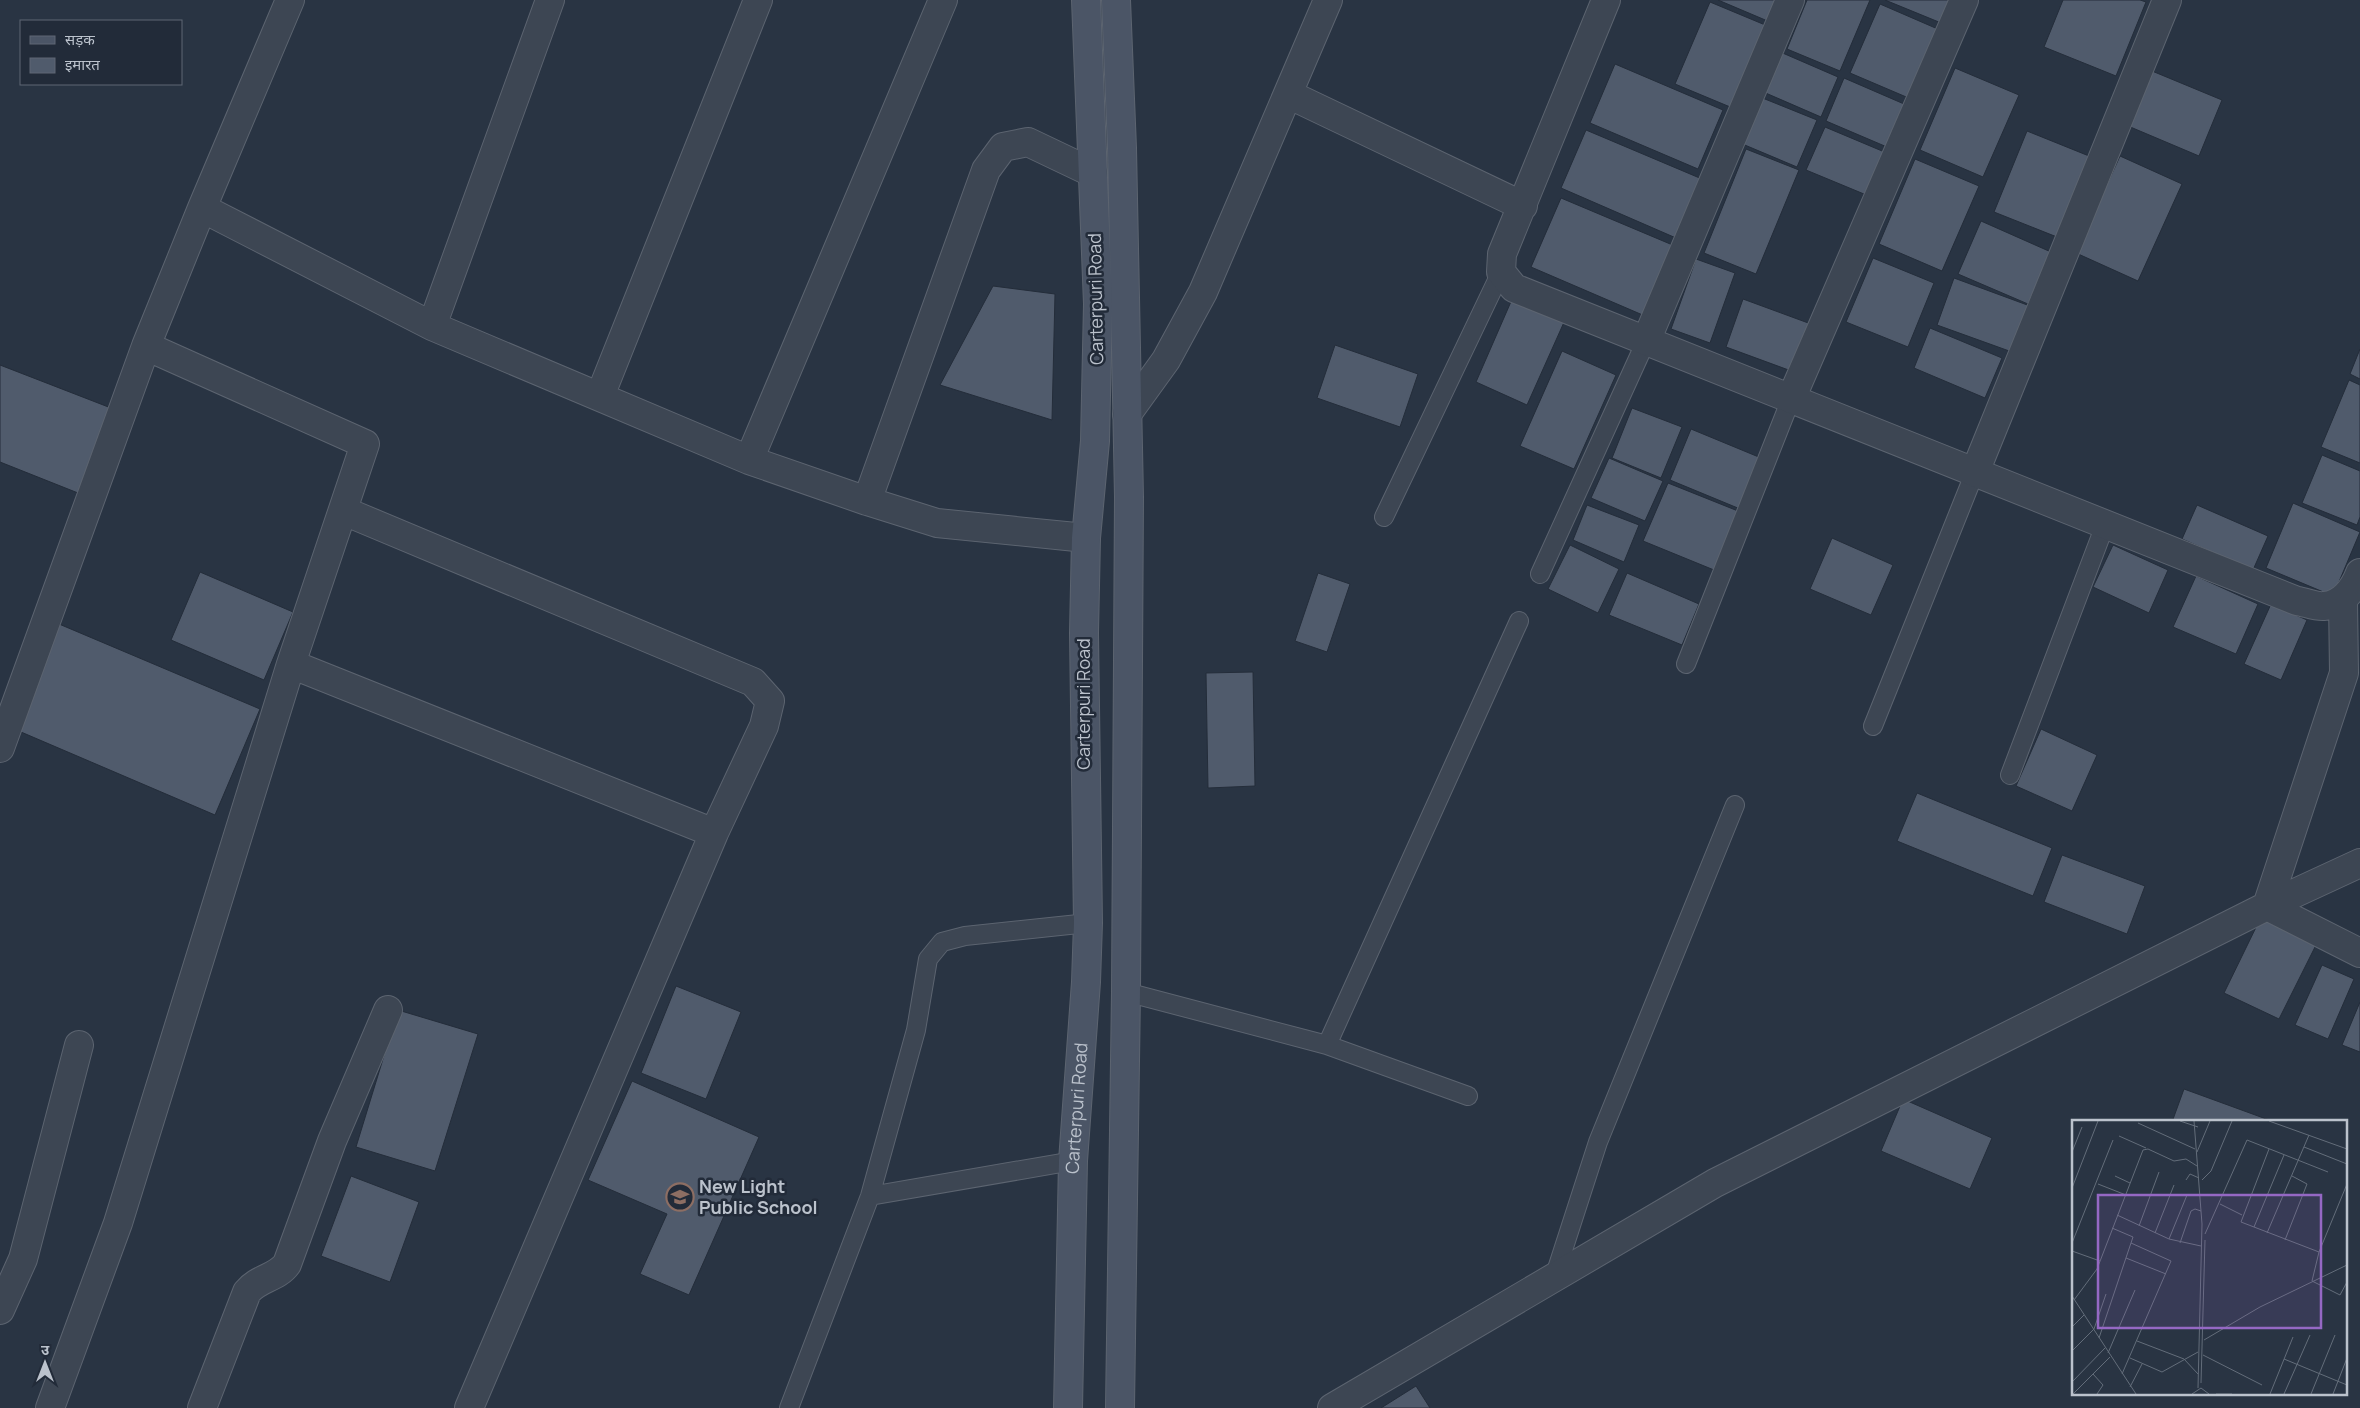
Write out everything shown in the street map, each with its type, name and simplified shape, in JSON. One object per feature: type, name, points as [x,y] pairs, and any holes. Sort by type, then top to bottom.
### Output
[{"type":"main road","name":"Carterpuri Road","points":[[1068,1408],[1073,1162],[1086,982],[1088,923],[1084,652],[1086,538],[1095,441],[1098,314],[1086,0]]},
{"type":"main road","name":"Carterpuri Road","points":[[1116,0],[1122,148],[1129,507],[1126,992],[1120,1408]]},
{"type":"street","points":[[0,748],[8,699],[146,346],[290,0]]},
{"type":"street","points":[[432,326],[550,0]]},
{"type":"street","points":[[600,396],[758,0]]},
{"type":"street","points":[[749,460],[943,0]]},
{"type":"street","points":[[1127,414],[1166,360],[1203,292],[1328,0]]},
{"type":"street","points":[[1606,0],[1502,254],[1501,272],[1514,288],[2297,601],[2324,606],[2343,600]]},
{"type":"street","points":[[1646,341],[1790,0]]},
{"type":"street","points":[[1790,399],[1964,0]]},
{"type":"street","points":[[1975,472],[2167,0]]},
{"type":"street","points":[[1288,94],[1523,206]]},
{"type":"street","points":[[867,502],[986,170],[1003,147],[1028,142],[1093,173]]},
{"type":"street","points":[[202,208],[432,326],[749,460],[867,502],[937,524],[1086,538]]},
{"type":"street","points":[[50,1408],[118,1224],[290,664],[365,444],[146,346]]},
{"type":"street","points":[[344,510],[753,682],[770,701],[764,726],[714,833],[469,1408]]},
{"type":"street","points":[[2267,906],[2344,673],[2343,600],[2360,574]]},
{"type":"street","points":[[290,664],[714,833]]},
{"type":"street","points":[[1332,1408],[1715,1184],[2267,906],[2360,863]]},
{"type":"street","points":[[2267,906],[2360,953]]},
{"type":"street","points":[[202,1408],[247,1292],[259,1281],[282,1270],[287,1264],[332,1141],[388,1010]]},
{"type":"street","points":[[0,1310],[23,1259],[79,1045]]},
{"type":"lane","points":[[1384,517],[1501,272]]},
{"type":"lane","points":[[1540,574],[1646,341]]},
{"type":"lane","points":[[1686,664],[1790,399]]},
{"type":"lane","points":[[1873,726],[1975,472]]},
{"type":"lane","points":[[2010,775],[2105,525]]},
{"type":"lane","points":[[1327,1045],[1519,621]]},
{"type":"lane","points":[[1554,1278],[1598,1142],[1735,805]]},
{"type":"lane","points":[[789,1408],[870,1196],[916,1030],[928,959],[942,942],[965,936],[1088,923]]},
{"type":"lane","points":[[1126,992],[1327,1045],[1468,1096]]},
{"type":"lane","points":[[870,1196],[1073,1162]]},
{"type":"building","points":[[1718,0],[1780,0],[1770,22]]},
{"type":"building","points":[[1807,0],[1870,0],[1840,71],[1787,49]]},
{"type":"building","points":[[1885,0],[1962,0],[1951,27]]},
{"type":"building","points":[[2063,0],[2140,0],[2146,2],[2116,76],[2044,47]]},
{"type":"building","points":[[1710,2],[1770,27],[1735,109],[1675,84]]},
{"type":"building","points":[[1880,4],[1947,33],[1918,102],[1850,73]]},
{"type":"building","points":[[1778,51],[1838,77],[1821,117],[1761,91]]},
{"type":"building","points":[[1615,64],[1723,110],[1698,169],[1590,123]]},
{"type":"building","points":[[1955,68],[2019,95],[1983,177],[1920,150]]},
{"type":"building","points":[[2152,71],[2222,100],[2199,156],[2128,126]]},
{"type":"building","points":[[1844,78],[1911,107],[1894,150],[1826,121]]},
{"type":"building","points":[[1760,97],[1817,120],[1797,167],[1740,143]]},
{"type":"building","points":[[1825,127],[1894,156],[1876,199],[1806,170]]},
{"type":"building","points":[[1586,130],[1702,179],[1676,238],[1561,188]]},
{"type":"building","points":[[2027,131],[2099,160],[2067,241],[1994,212]]},
{"type":"building","points":[[1746,149],[1799,170],[1756,274],[1704,253]]},
{"type":"building","points":[[2120,156],[2182,184],[2138,281],[2076,253]]},
{"type":"building","points":[[1915,159],[1979,186],[1942,271],[1879,244]]},
{"type":"building","points":[[1561,198],[1675,246],[1645,316],[1531,267]]},
{"type":"building","points":[[1981,221],[2051,252],[2028,304],[1958,274]]},
{"type":"building","points":[[1873,258],[1934,283],[1908,347],[1846,322]]},
{"type":"building","points":[[1696,259],[1735,273],[1710,343],[1671,329]]},
{"type":"building","points":[[1954,278],[2030,306],[2012,352],[1937,325]]},
{"type":"building","points":[[993,286],[1055,294],[1052,420],[940,385]]},
{"type":"building","points":[[1513,297],[1565,320],[1527,405],[1476,382]]},
{"type":"building","points":[[1743,299],[1811,324],[1794,372],[1726,347]]},
{"type":"building","points":[[1930,328],[2002,358],[1985,398],[1914,368]]},
{"type":"building","points":[[1335,345],[1418,374],[1400,427],[1317,398]]},
{"type":"building","points":[[2360,349],[2360,379],[2350,374]]},
{"type":"building","points":[[1562,351],[1616,375],[1574,469],[1520,446]]},
{"type":"building","points":[[0,365],[111,408],[78,493],[0,462]]},
{"type":"building","points":[[2349,380],[2360,385],[2360,463],[2321,447]]},
{"type":"building","points":[[1632,408],[1682,427],[1661,478],[1612,458]]},
{"type":"building","points":[[1691,429],[1766,460],[1745,511],[1670,480]]},
{"type":"building","points":[[2322,455],[2360,471],[2360,517],[2357,525],[2302,503]]},
{"type":"building","points":[[1609,458],[1663,481],[1645,521],[1591,498]]},
{"type":"building","points":[[1668,483],[1738,511],[1714,570],[1643,541]]},
{"type":"building","points":[[2293,503],[2360,532],[2333,596],[2266,568]]},
{"type":"building","points":[[1587,505],[1639,525],[1624,562],[1573,540]]},
{"type":"building","points":[[2197,505],[2268,536],[2253,570],[2182,539]]},
{"type":"building","points":[[1832,538],[1893,565],[1871,615],[1810,589]]},
{"type":"building","points":[[1570,545],[1619,569],[1598,613],[1548,589]]},
{"type":"building","points":[[2113,545],[2168,570],[2149,613],[2093,587]]},
{"type":"building","points":[[200,572],[293,612],[264,680],[171,640]]},
{"type":"building","points":[[1318,573],[1350,584],[1327,652],[1295,641]]},
{"type":"building","points":[[1627,573],[1699,604],[1682,645],[1609,615]]},
{"type":"building","points":[[2196,576],[2258,604],[2236,654],[2173,627]]},
{"type":"building","points":[[2271,604],[2307,620],[2281,680],[2244,664]]},
{"type":"building","points":[[59,624],[260,709],[215,815],[14,729]]},
{"type":"building","points":[[1253,672],[1255,786],[1208,788],[1206,673]]},
{"type":"building","points":[[2041,729],[2097,755],[2072,811],[2016,786]]},
{"type":"building","points":[[1917,793],[2052,848],[2033,896],[1897,841]]},
{"type":"building","points":[[2062,855],[2145,886],[2127,934],[2044,902]]},
{"type":"building","points":[[2262,915],[2318,941],[2279,1019],[2224,993]]},
{"type":"building","points":[[2322,965],[2354,979],[2328,1039],[2295,1025]]},
{"type":"building","points":[[676,986],[741,1012],[706,1099],[641,1073]]},
{"type":"building","points":[[2360,1002],[2360,1052],[2342,1045]]},
{"type":"building","points":[[398,1010],[478,1034],[435,1171],[356,1147]]},
{"type":"building","name":"New Light Public School","points":[[632,1081],[759,1137],[689,1295],[640,1274],[667,1214],[588,1180]]},
{"type":"building","points":[[2184,1089],[2269,1120],[2173,1120]]},
{"type":"building","points":[[1903,1099],[1992,1138],[1970,1189],[1881,1151]]},
{"type":"building","points":[[351,1176],[419,1202],[390,1282],[321,1256]]},
{"type":"building","points":[[1416,1386],[1430,1408],[1381,1408]]},
{"type":"place","name":"New Light Public School","points":[[680,1197]]}]
